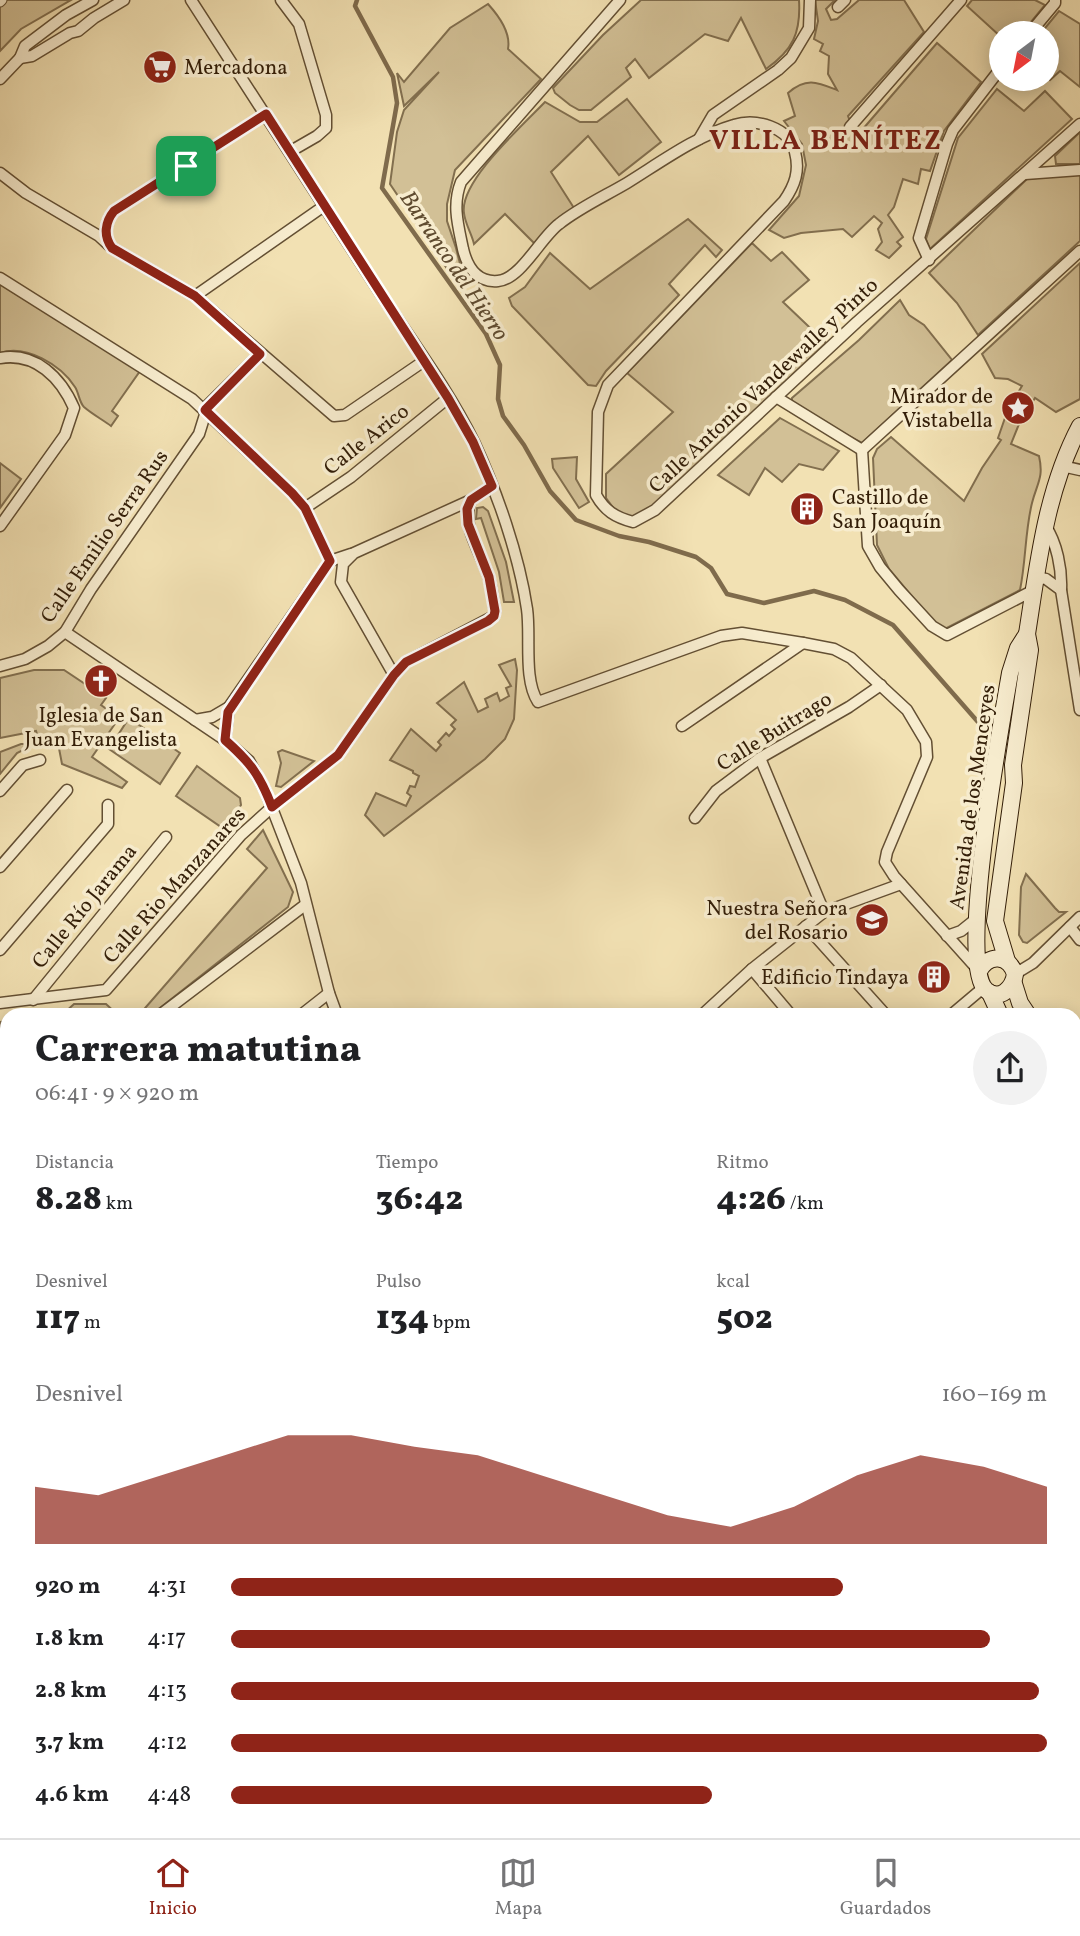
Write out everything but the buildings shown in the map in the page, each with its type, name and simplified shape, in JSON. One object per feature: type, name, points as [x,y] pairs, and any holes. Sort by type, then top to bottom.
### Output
[{"type":"main road","name":"Avenida de los Menceyes","points":[[1023,1008],[995,921],[1014,783],[1013,765],[1030,650],[1028,626],[1035,583],[1045,526],[1061,471],[1080,426]]},
{"type":"main road","name":"Avenida de los Menceyes","points":[[979,971],[975,933],[978,888],[1010,673],[1028,626]]},
{"type":"main road","points":[[986,990],[1000,994],[1008,991],[1012,973],[999,958],[990,959],[983,964],[978,979],[996,1008]]},
{"type":"street","points":[[20,58],[32,56],[89,25],[94,18],[124,0]]},
{"type":"street","points":[[191,0],[291,151],[448,398],[473,442],[492,486],[513,551],[527,609],[532,690],[538,702],[721,636],[742,633],[834,649],[851,658],[907,710],[926,742],[927,757],[887,852],[886,862],[901,884],[979,971]]},
{"type":"street","points":[[281,0],[299,24],[326,115],[327,128],[291,151]]},
{"type":"street","name":"Calle Antonio Vandewalle y Pinto","points":[[620,0],[478,159],[461,182],[456,195],[456,213],[467,265],[474,274],[487,280],[499,281],[512,275],[557,225],[699,139],[736,124],[762,123],[779,131],[793,145],[799,165],[795,186],[784,201],[608,385],[598,411],[596,495],[602,507],[617,518],[633,522],[655,510],[776,397],[1080,124]]},
{"type":"street","points":[[699,139],[713,115],[791,58],[809,28],[810,0]]},
{"type":"street","points":[[850,127],[961,0]]},
{"type":"street","points":[[1040,21],[1055,4],[1055,0]]},
{"type":"street","points":[[0,79],[20,58],[25,46],[61,19],[88,3],[94,18]]},
{"type":"street","points":[[61,19],[62,28],[70,33]]},
{"type":"street","points":[[929,260],[919,238],[947,144],[953,130],[989,84]]},
{"type":"street","points":[[107,242],[105,235],[109,217],[114,211],[266,114]]},
{"type":"street","points":[[1025,174],[1080,170]]},
{"type":"street","points":[[0,173],[26,193],[107,242],[112,248],[195,296],[334,416],[339,417],[424,361]]},
{"type":"street","points":[[195,296],[324,206]]},
{"type":"street","points":[[862,450],[1080,251]]},
{"type":"street","points":[[0,278],[192,399],[205,410],[305,508],[330,561]]},
{"type":"street","name":"Calle Emilio Serra Rus","points":[[0,666],[25,659],[65,632],[91,589],[196,438],[203,425],[205,410],[260,354]]},
{"type":"street","points":[[0,358],[26,358],[51,372],[66,389],[74,408],[65,435],[0,526]]},
{"type":"street","points":[[776,397],[862,450]]},
{"type":"street","name":"Calle Arico","points":[[305,508],[351,477],[448,398]]},
{"type":"street","name":"Calle Emilio Serra Rus","points":[[196,438],[226,432]]},
{"type":"street","points":[[862,450],[868,546],[880,567],[932,626],[947,635],[1004,607],[1035,583],[1046,579],[1061,590]]},
{"type":"street","points":[[1061,471],[1080,470]]},
{"type":"street","points":[[195,720],[212,717],[229,707],[330,561],[444,513],[492,486]]},
{"type":"street","points":[[468,524],[467,509],[471,500]]},
{"type":"street","points":[[444,513],[457,516],[468,524]]},
{"type":"street","name":"Calle Rio Manzanares","points":[[33,1000],[106,990],[233,844],[272,807],[338,755],[406,662],[494,616],[489,577],[468,524]]},
{"type":"street","points":[[1045,526],[1054,538],[1062,579],[1061,590],[1076,655],[1080,709]]},
{"type":"street","points":[[354,553],[343,564],[341,582],[394,675]]},
{"type":"street","points":[[312,587],[325,582],[341,582]]},
{"type":"street","points":[[1004,607],[1012,608],[1028,626]]},
{"type":"street","points":[[65,632],[225,740],[249,761],[265,790],[301,883],[334,1008]]},
{"type":"street","points":[[682,726],[803,643]]},
{"type":"street","name":"Calle Buitrago","points":[[695,818],[716,791],[760,758],[849,707],[881,685]]},
{"type":"street","points":[[225,740],[229,707]]},
{"type":"street","points":[[760,758],[824,912]]},
{"type":"street","points":[[0,791],[23,765],[40,760]]},
{"type":"street","points":[[0,867],[67,790]]},
{"type":"street","points":[[0,950],[108,824],[108,804]]},
{"type":"street","name":"Calle Río Jarama","points":[[33,1000],[166,837]]},
{"type":"street","points":[[710,1008],[752,969],[824,912],[901,884]]},
{"type":"street","points":[[169,1008],[305,905]]},
{"type":"street","points":[[1012,973],[1033,963],[1080,917]]},
{"type":"street","points":[[947,936],[976,919]]},
{"type":"street","points":[[806,926],[880,1008]]},
{"type":"street","points":[[1070,927],[1080,940]]},
{"type":"street","points":[[752,969],[785,1008]]},
{"type":"street","points":[[961,1008],[986,990]]},
{"type":"street","points":[[311,1008],[329,993]]},
{"type":"street","points":[[0,1003],[33,1000]]},
{"type":"shaded area","points":[[0,0],[71,0],[21,29],[0,51]]},
{"type":"shaded area","points":[[641,0],[799,0],[797,31],[789,48],[766,69],[741,18],[728,41],[705,34],[649,78],[635,59],[626,68],[631,77],[591,110],[579,110],[570,105],[555,93],[553,88],[603,35]]},
{"type":"shaded area","points":[[815,0],[835,0],[826,9],[831,20],[837,19],[859,0],[904,0],[924,32],[848,116],[856,137],[937,43],[981,82],[944,131],[930,171],[921,169],[918,184],[903,179],[894,207],[888,215],[903,237],[897,242],[901,246],[889,258],[876,250],[882,242],[878,229],[882,223],[874,216],[852,237],[843,229],[801,233],[784,238],[769,230],[799,196],[806,165],[802,144],[784,121],[795,116],[788,93],[800,85],[812,82],[837,90],[828,74],[829,56],[820,51],[823,44],[814,39],[818,21]]},
{"type":"shaded area","points":[[972,0],[1035,0],[1045,5],[1032,21],[989,21],[989,26],[967,6]]},
{"type":"shaded area","points":[[488,4],[506,31],[508,49],[541,79],[455,170],[447,204],[447,221],[464,279],[458,285],[390,184],[397,132],[404,110],[439,72],[404,106],[397,73],[404,82],[450,28]]},
{"type":"shaded area","points":[[1059,11],[1080,24],[1080,87],[1059,72],[1059,21],[1051,21]]},
{"type":"shaded area","points":[[995,91],[999,91],[1024,111],[1045,91],[1072,119],[930,249],[926,239],[958,138]]},
{"type":"shaded area","points":[[627,99],[661,142],[619,175],[588,136],[551,172],[574,208],[535,244],[505,214],[474,244],[464,213],[465,200],[471,186],[494,154],[545,102],[580,122],[597,122]]},
{"type":"shaded area","points":[[1080,132],[1080,164],[1056,164],[1055,156]]},
{"type":"shaded area","points":[[1080,174],[1080,241],[978,335],[957,303],[929,273],[1027,179]]},
{"type":"shaded area","points":[[688,219],[722,250],[716,257],[705,245],[669,284],[679,295],[606,371],[596,386],[588,385],[512,306],[509,298],[525,287],[550,253],[590,289]]},
{"type":"shaded area","points":[[752,243],[771,261],[782,252],[809,280],[783,302],[826,343],[655,506],[636,517],[615,510],[606,498],[606,474],[673,412],[627,373]]},
{"type":"shaded area","points":[[1080,263],[1080,399],[1056,412],[1035,398],[1025,414],[1010,406],[1022,386],[1008,379],[995,378],[982,354]]},
{"type":"shaded area","points":[[0,284],[140,371],[112,411],[118,416],[111,426],[84,407],[75,387],[52,364],[21,351],[0,353]]},
{"type":"shaded area","points":[[900,300],[909,315],[924,325],[952,360],[862,443],[792,406],[792,398]]},
{"type":"shaded area","points":[[1006,415],[1019,424],[1011,444],[1039,456],[1041,470],[1030,514],[1020,590],[941,631],[889,569],[877,545],[873,458],[877,449],[891,437],[964,501],[1001,440],[998,438]]},
{"type":"shaded area","points":[[780,418],[839,451],[823,470],[799,464],[782,482],[765,468],[749,495],[718,475]]},
{"type":"shaded area","points":[[577,457],[576,479],[589,502],[579,508],[553,468],[552,459]]},
{"type":"shaded area","points":[[0,463],[21,479],[0,508]]},
{"type":"shaded area","points":[[483,507],[488,511],[506,562],[514,602],[504,602],[499,572],[481,518],[476,519],[477,508]]},
{"type":"shaded area","points":[[515,659],[517,670],[514,719],[505,739],[485,759],[384,836],[365,815],[376,793],[406,806],[411,796],[407,793],[410,786],[415,787],[419,776],[390,760],[411,729],[436,751],[441,745],[438,742],[446,733],[449,736],[455,729],[451,725],[456,720],[437,703],[464,682],[478,712],[488,707],[485,699],[497,693],[500,701],[509,696],[506,688],[511,686],[499,665]]},
{"type":"shaded area","points":[[34,670],[64,670],[106,698],[101,705],[119,718],[92,757],[127,782],[122,788],[62,764],[58,743],[38,737],[36,731],[0,738],[0,678]]},
{"type":"shaded area","points":[[129,718],[180,753],[160,784],[109,749]]},
{"type":"shaded area","points":[[21,744],[35,744],[17,753],[0,774],[0,752]]},
{"type":"shaded area","points":[[282,750],[314,761],[281,787],[276,786],[281,763],[278,752]]},
{"type":"shaded area","points":[[197,766],[240,798],[241,805],[224,829],[176,796]]},
{"type":"shaded area","points":[[263,830],[293,892],[288,907],[160,1008],[145,1008],[267,868],[247,849]]},
{"type":"shaded area","points":[[1026,874],[1059,912],[1066,912],[1027,943],[1023,942],[1019,935],[1021,887]]},
{"type":"shaded area","points":[[74,1004],[106,1004],[110,1008],[70,1008]]},
{"type":"waterway","name":"Barranco del Hierro","points":[[357,0],[355,6],[393,77],[397,103],[382,188],[486,334],[500,365],[498,399],[503,416],[524,445],[550,491],[576,520],[619,536],[649,542],[696,557],[711,568],[727,594],[764,603],[814,591],[845,600],[893,625],[978,722]]},
{"type":"place","name":"Mercadona","points":[[160,67]]},
{"type":"place","name":"Mirador de Vistabella","points":[[1018,408]]},
{"type":"place","name":"Castillo de San Joaquín","points":[[807,509]]},
{"type":"place","name":"Iglesia de San Juan Evangelista","points":[[101,681]]},
{"type":"place","name":"Nuestra Señora del Rosario","points":[[872,920]]},
{"type":"place","name":"Edificio Tindaya","points":[[934,977]]},
{"type":"district","name":"VILLA BENÍTEZ","points":[[826,139]]},
{"type":"route","points":[[266,114],[448,398],[473,442],[492,486],[471,500],[467,518],[489,577],[494,616],[406,662],[338,755],[272,807],[249,761],[225,740],[229,707],[330,561],[305,508],[205,410],[260,354],[195,296],[112,248],[107,242],[105,235],[109,217],[114,211],[186,166],[266,114]]}]
